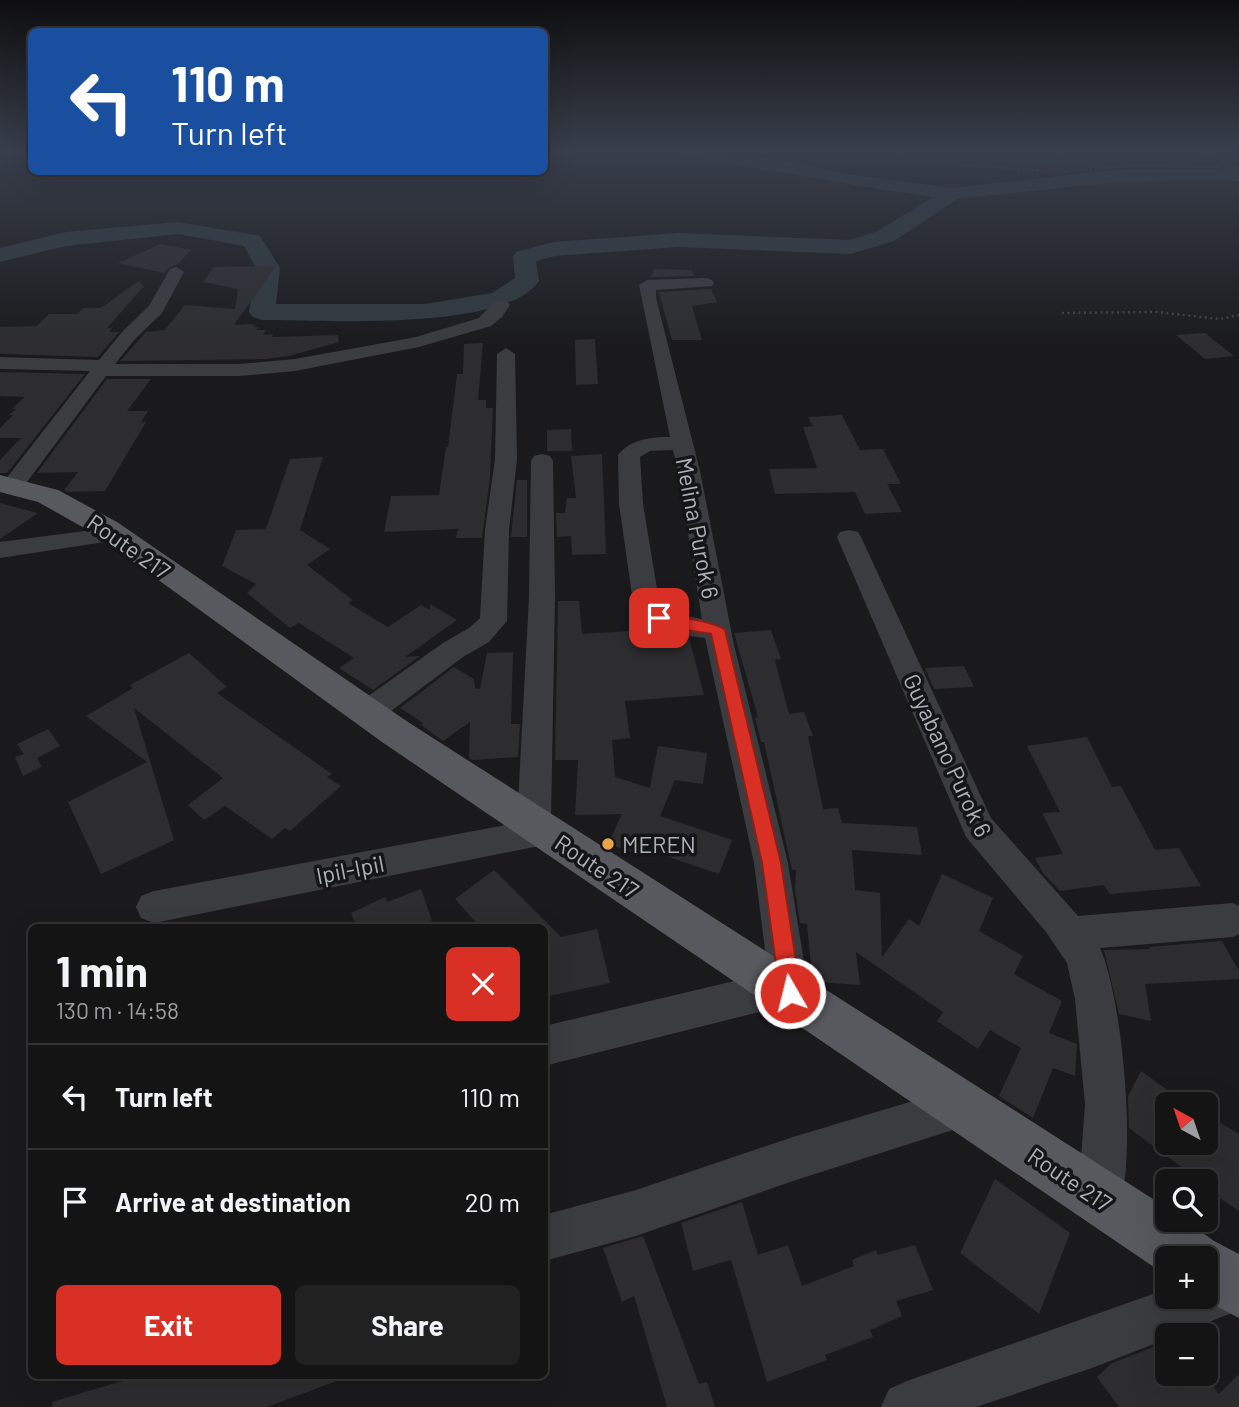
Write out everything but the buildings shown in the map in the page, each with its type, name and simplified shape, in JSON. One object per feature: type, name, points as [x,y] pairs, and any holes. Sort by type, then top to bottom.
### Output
[{"type":"main road","name":"Route 217","points":[[6,484],[72,507],[115,534],[368,712],[540,828],[1173,1246]]},
{"type":"street","points":[[6,484],[129,335],[156,309],[176,272]]},
{"type":"street","name":"Melina Purok 6","points":[[706,283],[647,285],[657,347],[682,444],[717,630],[771,863],[786,991]]},
{"type":"street","points":[[0,363],[239,370],[295,365],[432,338],[485,322],[501,305]]},
{"type":"street","points":[[368,712],[453,650],[479,635],[493,621],[497,530],[506,459],[506,354]]},
{"type":"street","points":[[682,444],[657,444],[634,450],[629,455],[631,504],[646,602],[652,612],[667,622],[717,630]]},
{"type":"street","points":[[540,828],[536,702],[545,546],[542,461]]},
{"type":"street","points":[[0,550],[115,534]]},
{"type":"street","name":"Guyabano Purok 6","points":[[849,537],[978,827],[1070,934],[1085,957],[1096,1012],[1106,1104],[1101,1199]]},
{"type":"street","name":"Ipil-Ipil","points":[[154,907],[540,828]]},
{"type":"street","points":[[1070,934],[1233,920]]},
{"type":"street","points":[[548,1045],[786,991]]},
{"type":"street","points":[[548,1237],[636,1213],[793,1159],[964,1107]]},
{"type":"street","points":[[907,1407],[1001,1372],[1092,1343],[1155,1309]]},
{"type":"path","points":[[1062,313],[1157,312],[1220,319],[1239,315]]},
{"type":"waterway","points":[[0,255],[66,239],[178,228],[252,241],[268,268],[262,312],[425,312],[499,299],[527,281],[524,257],[554,249],[679,240],[851,247],[886,236],[916,217]]},
{"type":"place","name":"MEREN","points":[[608,844]]},
{"type":"route","points":[[659,618],[667,622],[717,630],[771,863],[790,993]]}]
